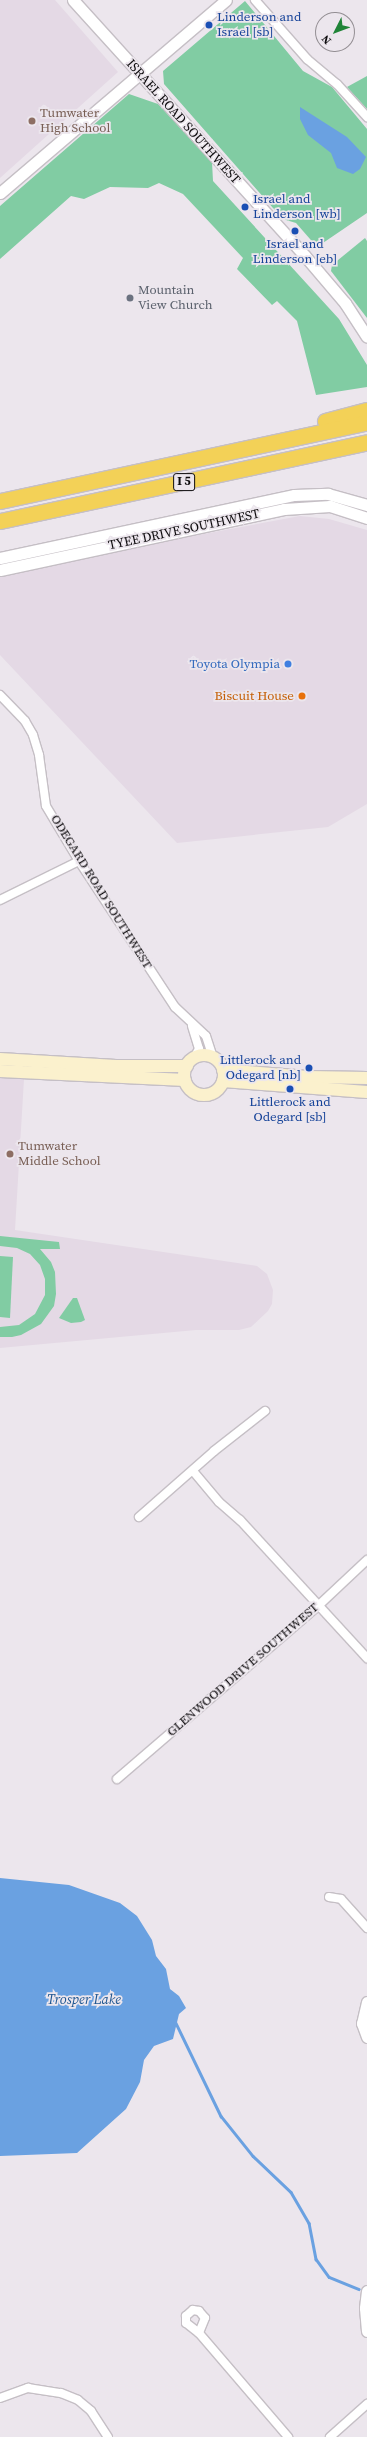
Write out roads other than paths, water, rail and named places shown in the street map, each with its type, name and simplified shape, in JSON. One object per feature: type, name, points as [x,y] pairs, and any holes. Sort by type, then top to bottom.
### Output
[{"type":"highway","points":[[127,473],[203,450],[367,410]]},
{"type":"highway","name":"I 5","points":[[0,500],[367,422]]},
{"type":"highway","name":"I 5","points":[[0,521],[367,442]]},
{"type":"main road","points":[[0,1059],[116,1066],[190,1062],[199,1056],[213,1058],[223,1076]]},
{"type":"main road","points":[[190,1062],[185,1080],[191,1090],[203,1095],[215,1091],[223,1076]]},
{"type":"main road","points":[[0,1071],[185,1080]]},
{"type":"main road","points":[[223,1076],[367,1078]]},
{"type":"main road","points":[[223,1076],[367,1092]]},
{"type":"street","name":"ISRAEL ROAD SOUTHWEST","points":[[73,0],[305,256],[345,303],[367,337]]},
{"type":"street","points":[[0,193],[226,0]]},
{"type":"street","points":[[255,0],[307,58],[337,84],[367,117]]},
{"type":"street","name":"TYEE DRIVE SOUTHWEST","points":[[0,558],[294,495],[328,494],[367,505]]},
{"type":"street","name":"TYEE DRIVE SOUTHWEST","points":[[0,570],[284,509],[330,506],[367,518]]},
{"type":"street","name":"ODEGARD ROAD SOUTHWEST","points":[[0,695],[33,734],[39,755],[45,802],[79,861],[175,1007],[191,1025],[206,1036],[213,1058]]},
{"type":"street","points":[[0,900],[79,861]]},
{"type":"street","points":[[190,1062],[199,1049],[191,1025]]},
{"type":"street","points":[[139,1517],[265,1411]]},
{"type":"street","points":[[193,1471],[219,1502],[240,1520],[367,1658]]},
{"type":"street","name":"GLENWOOD DRIVE SOUTHWEST","points":[[117,1779],[319,1605],[367,1560]]},
{"type":"street","points":[[329,1897],[341,1899],[367,1928]]},
{"type":"street","points":[[367,2002],[362,2023],[367,2037]]},
{"type":"street","points":[[367,2291],[365,2308],[367,2331]]},
{"type":"street","points":[[199,2333],[288,2437]]},
{"type":"street","points":[[0,2398],[28,2388],[61,2392],[88,2408],[102,2424],[108,2437]]},
{"type":"street","points":[[330,2437],[367,2404]]},
{"type":"water","points":[[300,107],[347,137],[366,157],[360,169],[353,174],[337,168],[331,153],[308,135],[300,119]]},
{"type":"water","name":"Trosper Lake","points":[[0,1878],[69,1885],[120,1903],[137,1916],[152,1940],[156,1956],[166,1969],[170,1989],[179,1996],[186,2008],[179,2014],[173,2039],[154,2046],[144,2060],[140,2082],[126,2109],[77,2153],[0,2156]]},
{"type":"waterway","points":[[175,2021],[221,2116],[253,2156],[291,2192],[309,2223],[316,2259],[329,2277],[359,2289]]},
{"type":"place","name":"Linderson and Israel [sb]","points":[[209,25]]},
{"type":"place","name":"Tumwater High School","points":[[32,121]]},
{"type":"place","name":"Israel and Linderson [wb]","points":[[245,207]]},
{"type":"place","name":"Israel and Linderson [eb]","points":[[295,231]]},
{"type":"place","name":"Mountain View Church","points":[[130,298]]},
{"type":"place","name":"Toyota Olympia","points":[[288,664]]},
{"type":"place","name":"Biscuit House","points":[[302,696]]},
{"type":"place","name":"Littlerock and Odegard [nb]","points":[[309,1068]]},
{"type":"place","name":"Littlerock and Odegard [sb]","points":[[290,1089]]},
{"type":"place","name":"Tumwater Middle School","points":[[10,1154]]}]
